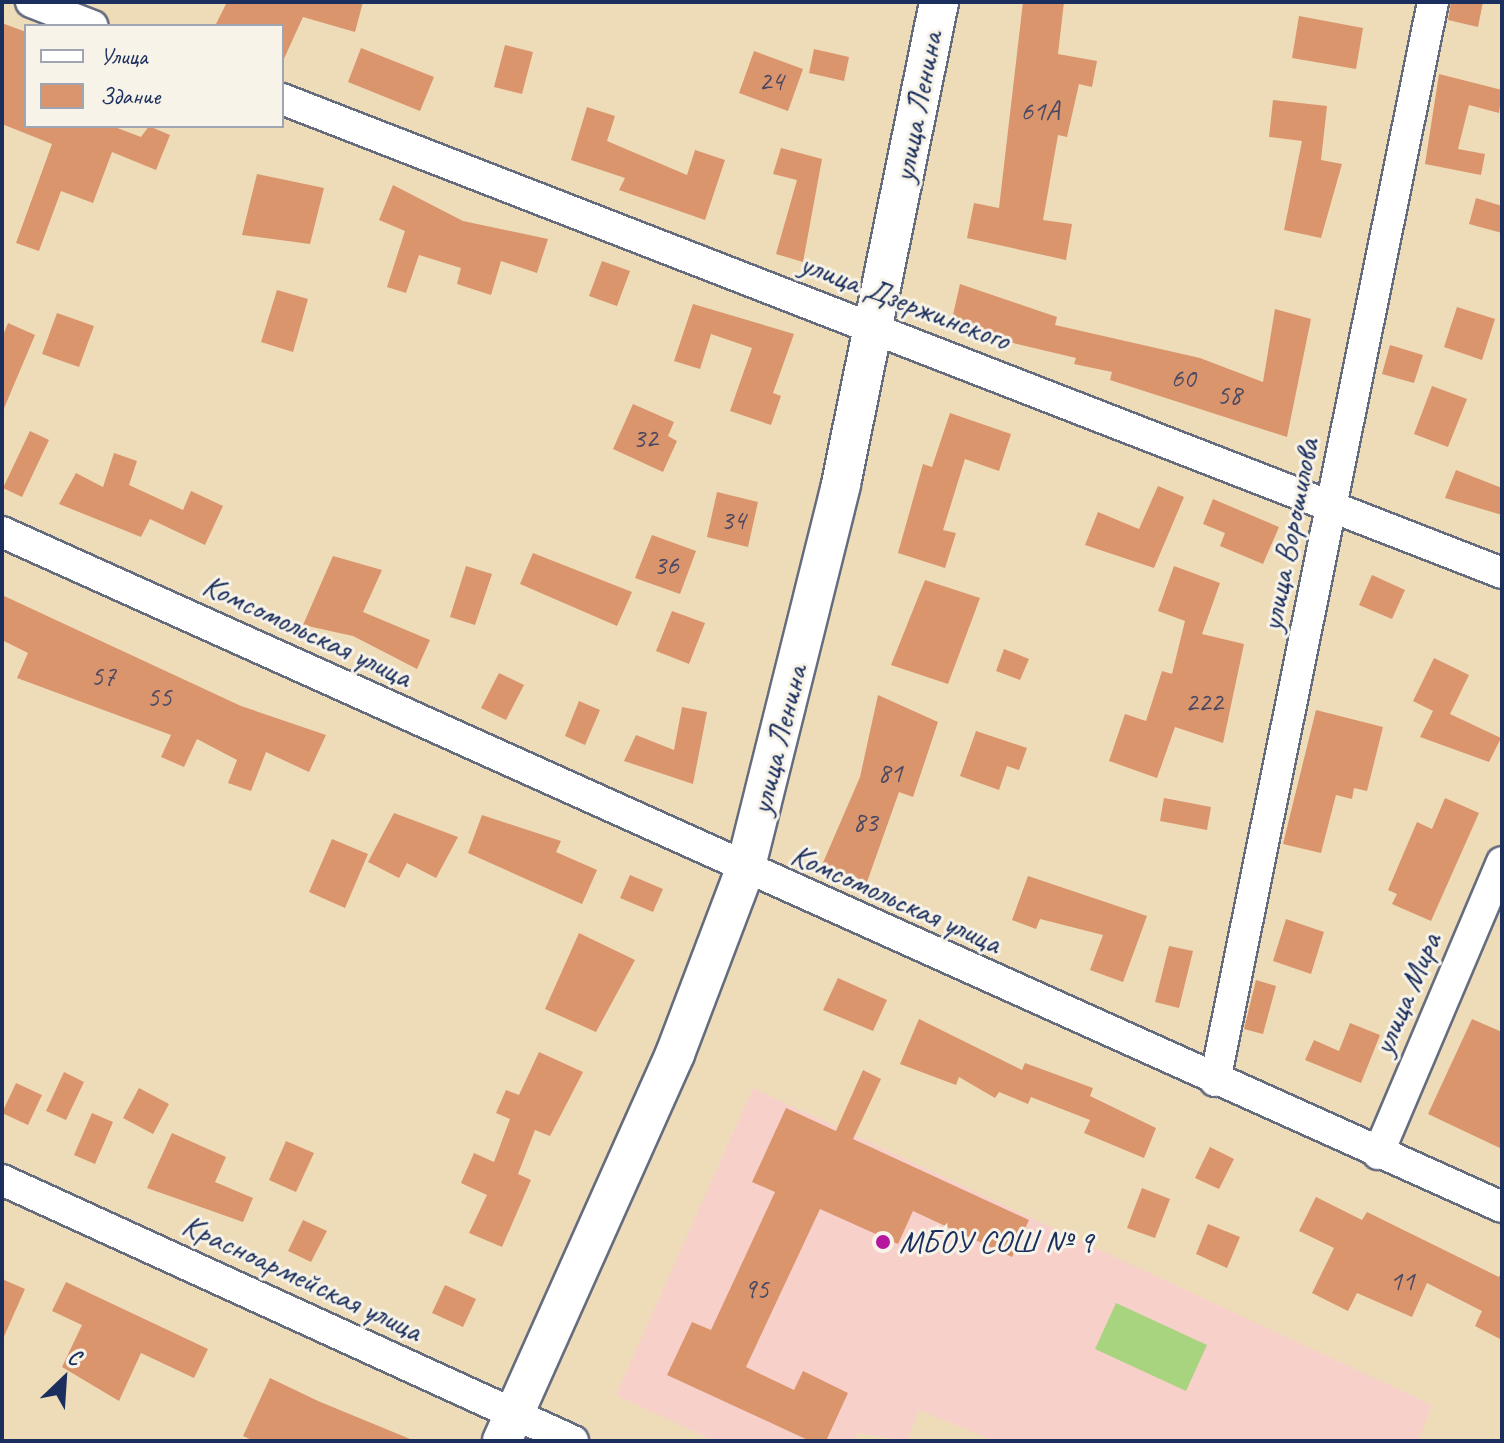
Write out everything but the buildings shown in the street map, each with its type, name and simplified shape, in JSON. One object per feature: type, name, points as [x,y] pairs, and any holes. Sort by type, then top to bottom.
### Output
[{"type":"street","points":[[31,2],[88,24]]},
{"type":"street","name":"улица Ленина","points":[[508,1428],[675,1054],[745,870],[873,328],[939,2]]},
{"type":"street","name":"улица Ворошилова","points":[[1215,1081],[1433,2]]},
{"type":"street","name":"улица Дзержинского","points":[[284,100],[1502,573]]},
{"type":"street","name":"Комсомольская улица","points":[[2,532],[745,870],[1502,1207]]},
{"type":"street","name":"улица Мира","points":[[1378,1154],[1502,862]]},
{"type":"street","name":"Красноармейская улица","points":[[2,1180],[508,1428],[573,1441]]},
{"type":"shaded area","name":"МБОУ СОШ № 9","points":[[753,1088],[1432,1405],[1418,1441],[995,1441],[919,1410],[907,1441],[857,1433],[854,1441],[714,1441],[616,1395]]},
{"type":"green space","points":[[1116,1303],[1207,1345],[1186,1391],[1095,1349]]},
{"type":"place","name":"МБОУ СОШ № 9","points":[[883,1242]]}]
